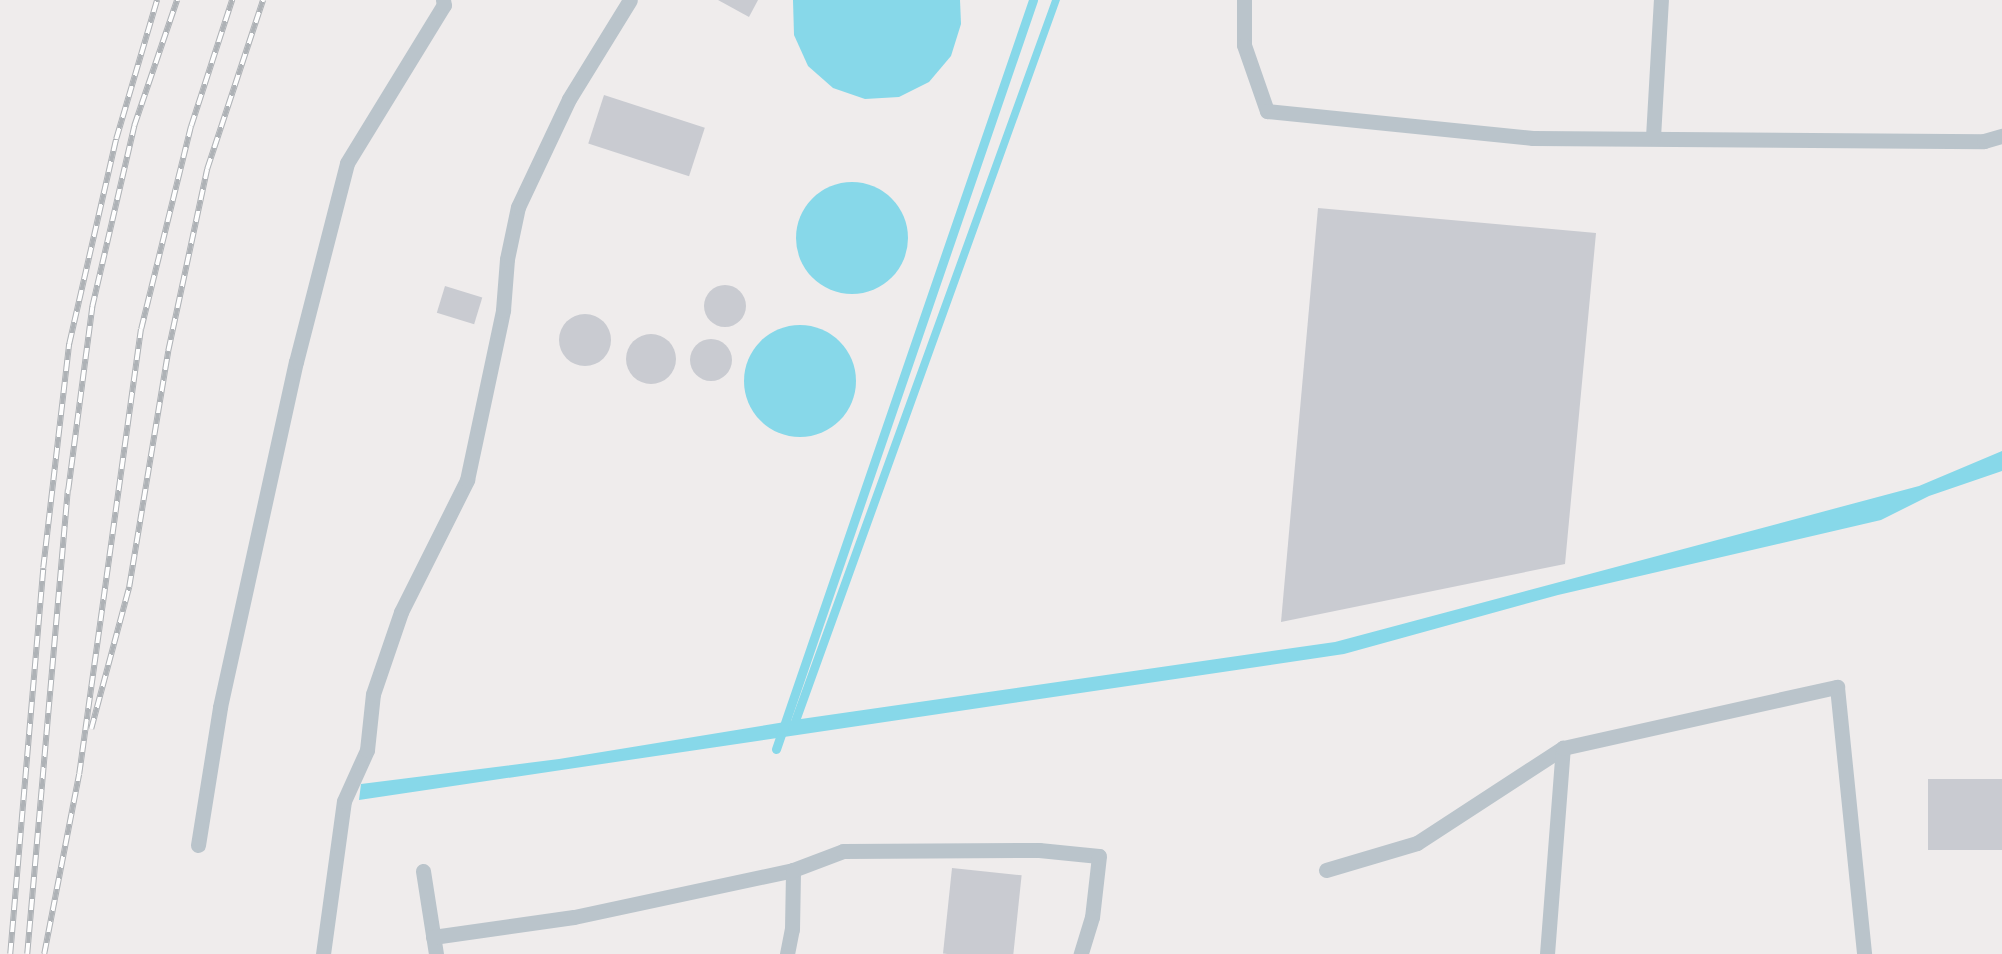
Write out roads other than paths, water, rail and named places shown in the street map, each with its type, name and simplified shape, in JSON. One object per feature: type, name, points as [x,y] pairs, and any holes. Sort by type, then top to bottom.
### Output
[{"type":"lane","points":[[198,845],[220,707],[296,362],[347,163],[444,5],[443,0]]},
{"type":"lane","points":[[323,954],[344,801],[367,750],[373,694],[401,612],[466,480],[503,310],[507,259],[518,207],[570,99],[630,0]]},
{"type":"lane","points":[[1244,0],[1244,45],[1267,111],[1533,138],[1653,137],[1984,141],[2002,136]]},
{"type":"lane","points":[[1653,137],[1661,0]]},
{"type":"lane","points":[[1326,870],[1417,843],[1562,748],[1837,687],[1864,954]]},
{"type":"lane","points":[[1547,954],[1562,748]]},
{"type":"lane","points":[[433,937],[574,917],[793,870],[843,852],[1039,850],[1099,856],[1092,917],[1081,954]]},
{"type":"lane","points":[[787,954],[792,928],[793,870]]},
{"type":"lane","points":[[423,871],[436,954]]},
{"type":"water","points":[[793,0],[960,0],[961,24],[951,56],[929,82],[899,97],[865,99],[833,88],[808,66],[794,35]]},
{"type":"water","points":[[1052,0],[1060,0],[801,719],[1335,642],[1919,486],[2002,451],[2002,471],[1929,496],[1881,520],[1558,595],[1344,654],[359,800],[361,784],[559,759],[791,721]]},
{"type":"water","points":[[852,182],[874,186],[892,198],[904,216],[908,238],[904,260],[892,278],[874,290],[852,294],[830,290],[812,278],[800,260],[796,238],[800,216],[812,198],[830,186]]},
{"type":"water","points":[[800,325],[822,329],[840,341],[852,359],[856,381],[852,403],[840,421],[822,433],[800,437],[778,433],[760,421],[748,403],[744,381],[748,359],[760,341],[778,329]]},
{"type":"waterway","points":[[776,749],[1033,0]]},
{"type":"railway","points":[[10,954],[43,568],[69,344],[116,139],[157,0]]},
{"type":"railway","points":[[27,954],[68,490],[92,307],[134,126],[177,0]]},
{"type":"railway","points":[[44,954],[79,774],[141,329],[191,126],[232,0]]},
{"type":"railway","points":[[91,729],[129,587],[168,351],[207,169],[263,0]]}]
